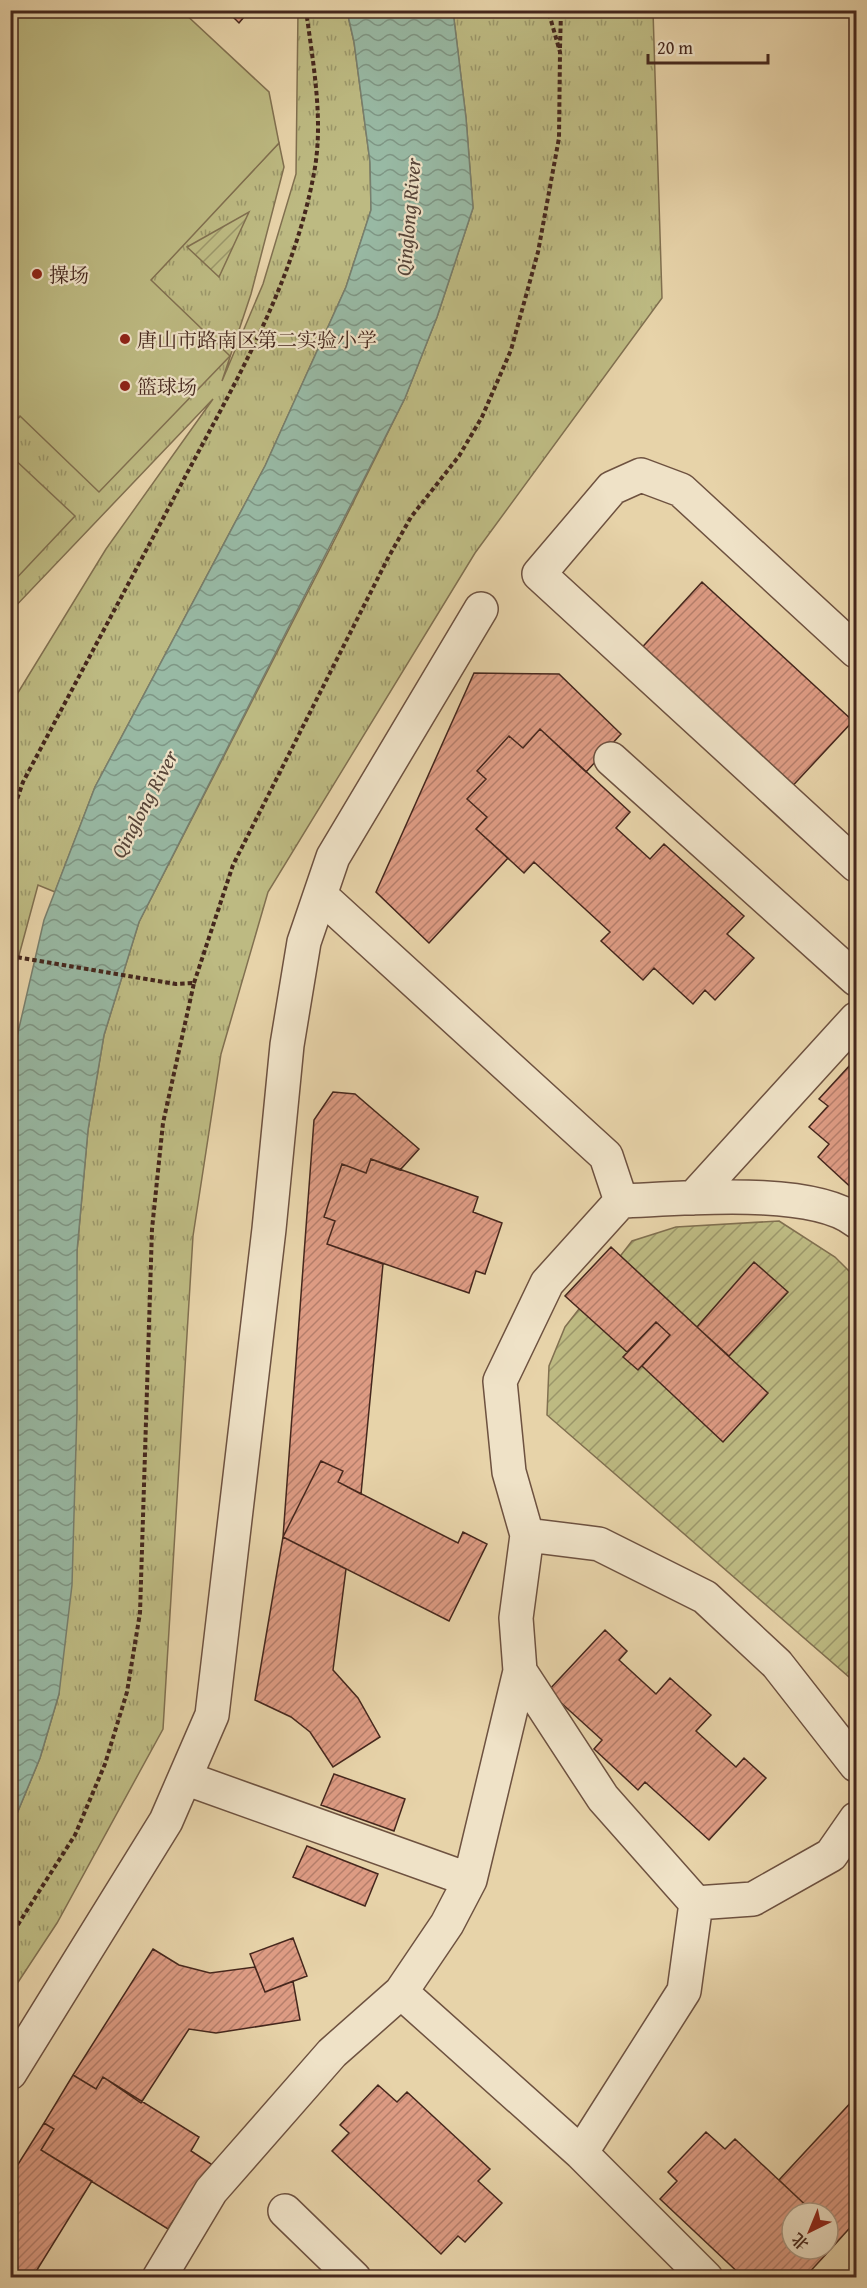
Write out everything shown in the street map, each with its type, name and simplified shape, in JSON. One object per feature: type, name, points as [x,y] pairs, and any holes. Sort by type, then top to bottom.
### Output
[{"type":"lane","points":[[856,651],[681,490],[641,475],[612,488],[539,574],[856,865]]},
{"type":"lane","points":[[10,2073],[166,1821],[212,1715],[269,1229],[287,1045],[304,942],[333,857],[481,609]]},
{"type":"lane","points":[[611,759],[856,979]]},
{"type":"lane","points":[[320,895],[606,1156],[621,1201]]},
{"type":"lane","points":[[693,1198],[856,1019]]},
{"type":"lane","points":[[159,2277],[211,2191],[332,2053],[401,1992],[447,1924],[470,1880],[520,1671],[516,1618],[527,1535],[509,1472],[500,1381],[547,1283],[621,1201],[760,1196],[843,1210],[856,1221]]},
{"type":"lane","points":[[527,1535],[599,1544],[705,1597],[777,1664],[856,1766]]},
{"type":"lane","points":[[520,1671],[603,1798],[696,1904],[684,1990],[581,2153]]},
{"type":"lane","points":[[184,1778],[470,1880]]},
{"type":"lane","points":[[696,1904],[753,1899],[831,1855],[856,1819]]},
{"type":"lane","points":[[401,1992],[581,2153],[706,2277]]},
{"type":"lane","points":[[285,2211],[354,2277]]},
{"type":"path","points":[[10,820],[23,782],[223,405],[276,298],[299,231],[315,172],[317,119],[306,10]]},
{"type":"path","points":[[548,10],[560,52]]},
{"type":"path","points":[[10,1937],[75,1835],[105,1764],[127,1692],[140,1613],[152,1229],[163,1123],[194,983],[233,865],[388,558],[411,517],[459,456],[482,417],[511,350],[538,252],[559,138],[561,10]]},
{"type":"path","points":[[10,956],[176,984],[194,983]]},
{"type":"green space","name":"唐山市路南区第二实验小学","points":[[11,10],[182,11],[269,92],[279,143],[151,280],[230,356],[99,492],[20,416],[11,425]]},
{"type":"green space","points":[[298,11],[347,11],[354,42],[370,162],[371,210],[346,287],[265,466],[95,787],[55,892],[38,885],[11,985],[11,704],[106,549],[213,399],[11,611],[11,426],[279,143],[284,167],[251,294],[222,381],[263,284],[296,174]]},
{"type":"green space","points":[[453,11],[653,11],[662,298],[475,553],[268,892],[221,1054],[193,1236],[163,1729],[57,1923],[11,1993],[11,1828],[40,1758],[59,1694],[77,1251],[88,1130],[104,1035],[139,922],[405,398],[437,317],[473,208],[466,118]]},
{"type":"green space","points":[[249,212],[219,277],[187,247]]},
{"type":"green space","points":[[10,455],[75,516],[11,584],[10,584]]},
{"type":"green space","points":[[779,1221],[835,1257],[856,1278],[856,1683],[547,1415],[549,1366],[565,1327],[632,1241],[676,1227]]},
{"type":"water","name":"Qinglong River","points":[[347,11],[453,11],[466,118],[473,208],[437,317],[405,398],[139,922],[104,1035],[88,1130],[77,1251],[77,1410],[72,1585],[59,1694],[40,1758],[11,1828],[10,1068],[44,920],[95,787],[265,466],[346,287],[371,210],[370,162],[354,42]]},
{"type":"building","points":[[226,10],[250,10],[239,23]]},
{"type":"building","points":[[702,582],[853,721],[786,793],[636,654]]},
{"type":"building","points":[[474,673],[559,674],[621,734],[586,772],[540,729],[523,748],[509,736],[477,771],[486,779],[467,799],[487,817],[476,829],[508,858],[429,943],[376,892]]},
{"type":"building","points":[[540,729],[630,812],[616,828],[650,859],[664,844],[744,916],[727,934],[754,958],[715,1000],[705,990],[693,1004],[654,968],[643,980],[601,941],[610,932],[534,862],[524,873],[476,829],[487,817],[467,799],[486,779],[477,771],[509,736],[523,748]]},
{"type":"building","points":[[852,1063],[856,1068],[856,1192],[818,1157],[829,1144],[809,1127],[828,1106],[819,1099]]},
{"type":"building","points":[[333,1092],[355,1094],[419,1149],[400,1170],[371,1159],[366,1173],[342,1164],[324,1217],[335,1221],[327,1244],[383,1264],[361,1494],[338,1482],[343,1471],[321,1461],[283,1537],[314,1120]]},
{"type":"building","points":[[371,1159],[478,1197],[473,1212],[502,1223],[485,1274],[476,1271],[469,1293],[327,1244],[335,1221],[324,1217],[342,1164],[366,1173]]},
{"type":"building","points":[[611,1247],[768,1393],[723,1442],[642,1366],[670,1335],[656,1322],[627,1352],[565,1296]]},
{"type":"building","points":[[754,1262],[788,1292],[729,1356],[697,1327]]},
{"type":"building","points":[[656,1322],[670,1335],[638,1370],[623,1357]]},
{"type":"building","points":[[321,1461],[343,1471],[338,1482],[458,1543],[463,1532],[487,1544],[449,1621],[283,1537]]},
{"type":"building","points":[[283,1537],[346,1569],[333,1670],[358,1698],[380,1737],[333,1767],[310,1732],[291,1717],[255,1700]]},
{"type":"building","points":[[605,1630],[627,1651],[619,1660],[656,1694],[670,1678],[711,1715],[696,1731],[736,1767],[744,1758],[766,1778],[709,1840],[645,1782],[638,1790],[594,1749],[602,1740],[548,1691]]},
{"type":"building","points":[[334,1774],[405,1799],[394,1831],[321,1805]]},
{"type":"building","points":[[307,1846],[378,1874],[365,1906],[293,1877]]},
{"type":"building","points":[[293,1938],[307,1976],[265,1992],[250,1954]]},
{"type":"building","points":[[153,1949],[179,1965],[210,1973],[255,1967],[265,1992],[293,1981],[300,2020],[216,2033],[189,2029],[141,2103],[103,2077],[96,2089],[73,2075]]},
{"type":"building","points":[[73,2075],[96,2089],[103,2077],[199,2137],[191,2151],[217,2168],[181,2209],[168,2229],[41,2150],[54,2129],[44,2123]]},
{"type":"building","points":[[378,2085],[397,2102],[407,2092],[490,2169],[478,2181],[502,2203],[465,2242],[458,2236],[441,2254],[332,2151],[349,2133],[340,2125]]},
{"type":"building","points":[[856,2097],[856,2221],[840,2239],[840,2201],[801,2201],[779,2180]]},
{"type":"building","points":[[44,2123],[54,2129],[41,2150],[92,2181],[32,2278],[10,2278],[10,2177]]},
{"type":"building","points":[[706,2132],[725,2149],[735,2139],[801,2201],[780,2201],[780,2261],[820,2261],[804,2278],[744,2278],[660,2199],[677,2181],[668,2172]]},
{"type":"place","name":"操场","points":[[37,274]]},
{"type":"place","name":"唐山市路南区第二实验小学","points":[[125,339]]},
{"type":"place","name":"篮球场","points":[[125,386]]}]
